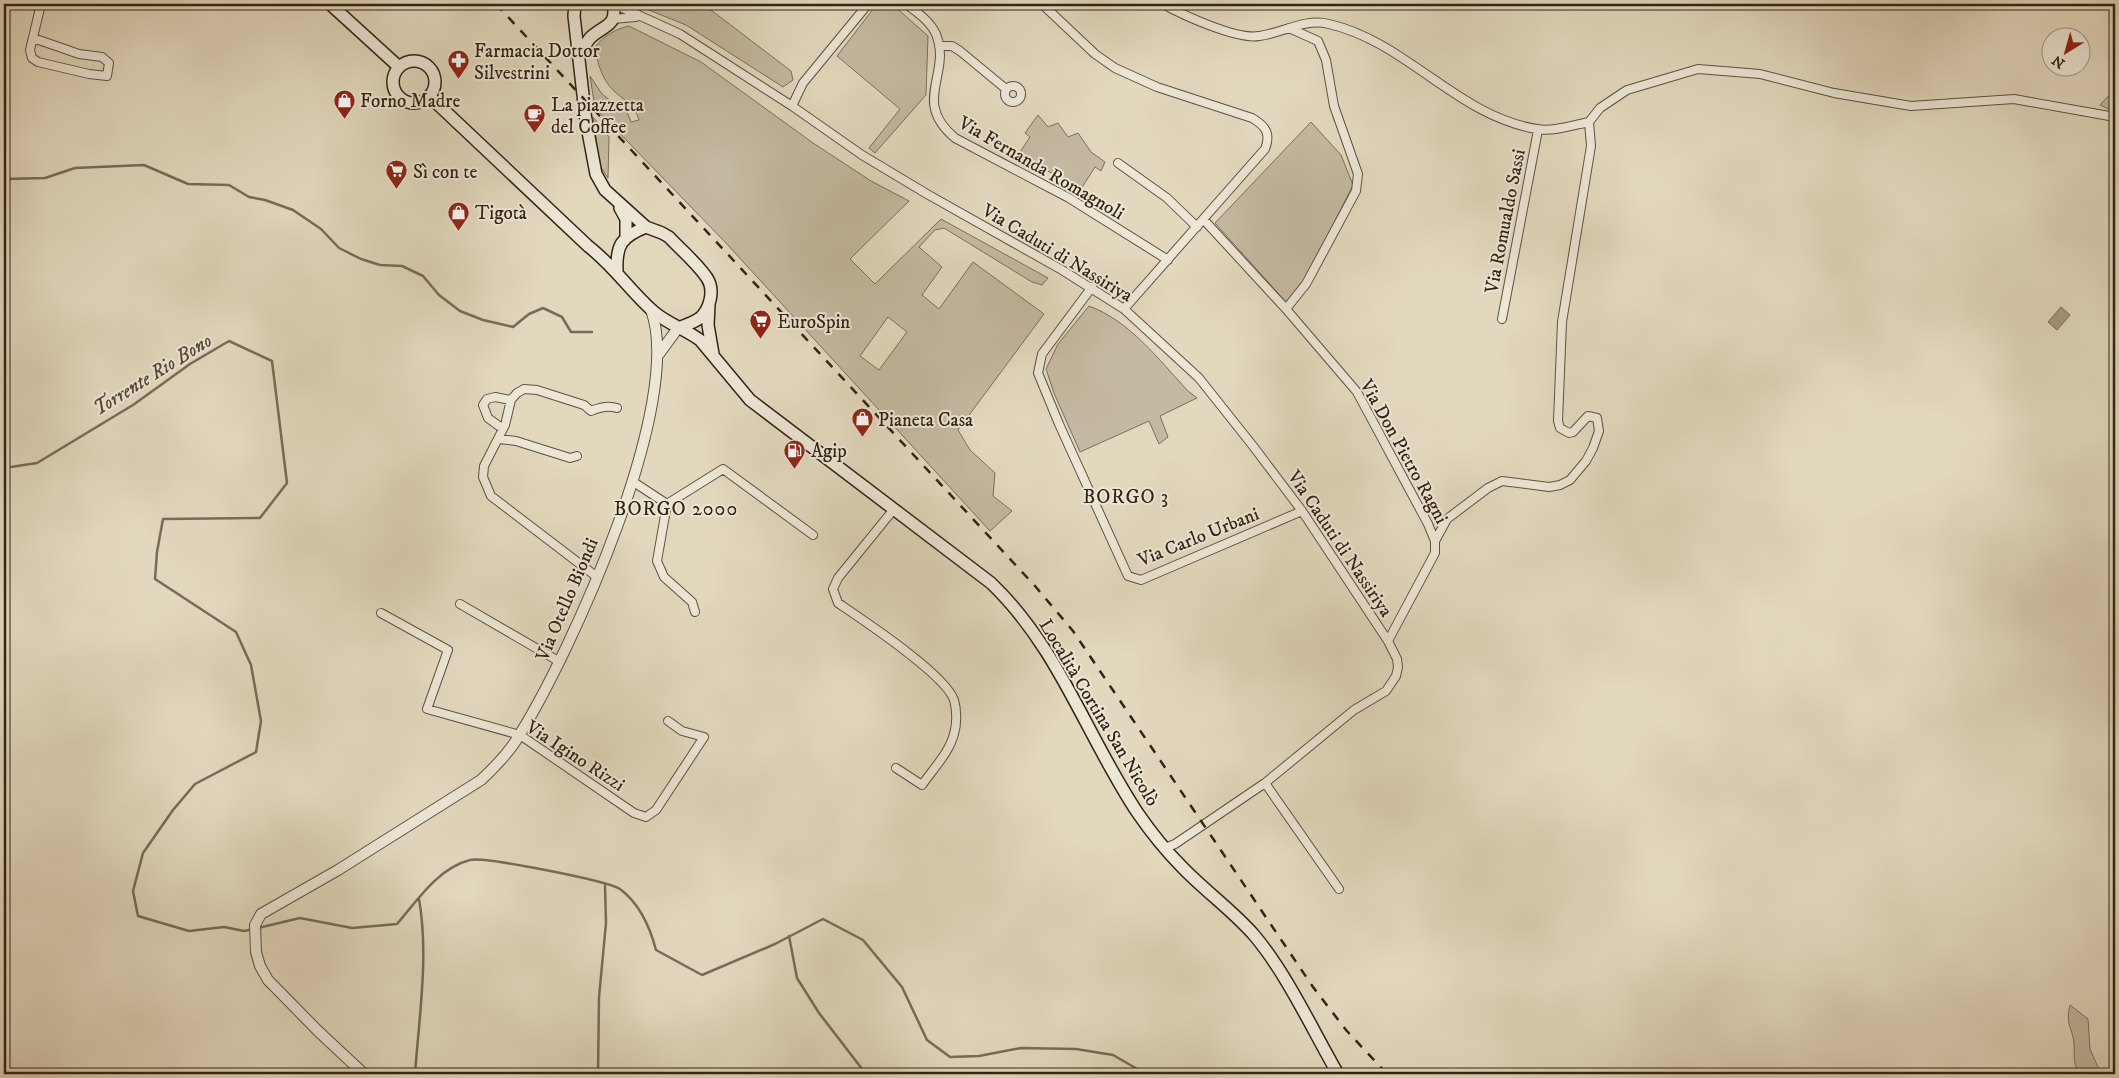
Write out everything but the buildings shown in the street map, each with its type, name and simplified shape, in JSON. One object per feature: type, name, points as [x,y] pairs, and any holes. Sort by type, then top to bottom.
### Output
[{"type":"main road","points":[[330,4],[399,67]]},
{"type":"main road","points":[[575,4],[574,20],[586,121],[596,174],[605,190],[617,202],[646,227],[669,237],[708,278],[711,291],[708,325],[713,356]]},
{"type":"main road","points":[[579,55],[591,37],[603,30],[614,19],[614,4]]},
{"type":"main road","points":[[574,20],[588,31],[603,30]]},
{"type":"main road","points":[[417,61],[429,68],[434,85],[429,96],[424,100],[411,103],[399,97],[393,84],[394,75],[399,67],[404,63],[417,61]]},
{"type":"main road","points":[[429,96],[588,246],[605,259],[652,310],[678,328],[691,324],[701,317],[710,302]]},
{"type":"main road","points":[[617,202],[626,219],[622,241],[616,254],[617,271]]},
{"type":"main road","points":[[588,246],[600,249],[622,241],[646,227]]},
{"type":"main road","name":"Località Cortina San Nicolò","points":[[678,328],[690,332],[750,400],[991,582],[1014,604],[1048,653],[1122,789],[1138,814],[1182,868],[1226,907],[1254,936],[1274,962],[1338,1074]]},
{"type":"street","points":[[33,38],[79,54],[102,57],[109,63],[107,76],[89,74],[38,62],[32,58],[30,50],[40,4]]},
{"type":"street","name":"Via Caduti di Nassiriya","points":[[614,4],[680,34],[792,106],[862,154],[927,194],[1092,287],[1124,309],[1199,378],[1302,511],[1388,641],[1397,659],[1396,676],[1386,690],[1354,710],[1264,783],[1175,844],[1165,848]]},
{"type":"street","points":[[792,106],[803,83],[868,4]]},
{"type":"street","points":[[906,4],[927,21],[935,32],[939,46],[952,46],[960,51],[1006,89]]},
{"type":"street","points":[[1042,4],[1095,54],[1115,68],[1157,87],[1252,118],[1263,124],[1268,132],[1268,141],[1265,149],[1124,309]]},
{"type":"street","name":"Via Romualdo Sassi","points":[[1163,4],[1227,32],[1258,37],[1312,22],[1329,24],[1354,32],[1394,53],[1482,112],[1538,130],[1590,122]]},
{"type":"street","points":[[614,19],[638,16]]},
{"type":"street","points":[[1286,309],[1306,284],[1356,191],[1358,174],[1334,106],[1326,60],[1318,41],[1289,28]]},
{"type":"street","name":"Via Fernanda Romagnoli","points":[[939,46],[933,105],[937,119],[944,129],[955,138],[1069,198],[1168,260]]},
{"type":"street","points":[[1590,122],[1600,108],[1627,90],[1698,69],[1760,74],[1834,93],[1911,106],[2014,99],[2115,117]]},
{"type":"street","name":"Via Don Pietro Ragni","points":[[1435,542],[1447,519],[1488,488],[1502,481],[1537,486],[1560,485],[1570,480],[1586,461],[1599,431],[1600,424],[1597,418],[1593,416],[1584,419],[1578,427],[1569,433],[1560,428],[1558,421],[1562,322],[1591,146],[1590,122]]},
{"type":"street","name":"Via Romualdo Sassi","points":[[1502,319],[1538,130]]},
{"type":"street","points":[[1118,163],[1167,198],[1197,227]]},
{"type":"street","name":"Via Don Pietro Ragni","points":[[1204,220],[1286,309],[1357,392],[1428,524],[1435,542],[1436,552],[1388,641]]},
{"type":"street","name":"Via Carlo Urbani","points":[[1092,287],[1042,354],[1038,373],[1128,576],[1141,580],[1302,511]]},
{"type":"street","name":"Via Otello Biondi","points":[[364,1074],[318,1032],[273,986],[260,966],[256,952],[255,925],[261,914],[338,870],[481,780],[498,765],[520,735],[560,662],[597,577],[646,436],[658,355],[657,325],[652,310]]},
{"type":"street","name":"Via Otello Biondi","points":[[658,355],[678,328]]},
{"type":"street","points":[[597,577],[491,496],[483,477],[484,466],[499,439],[511,400],[518,392],[524,389],[537,390],[584,405],[592,411],[601,407],[611,406],[617,408]]},
{"type":"street","points":[[503,429],[488,418],[483,405],[487,400],[495,397],[511,400]]},
{"type":"street","points":[[499,439],[516,441],[570,458],[577,456]]},
{"type":"street","points":[[695,612],[692,602],[664,577],[657,561],[667,504],[723,469],[813,535]]},
{"type":"street","points":[[632,480],[667,504]]},
{"type":"street","points":[[894,509],[838,578],[833,589],[838,603],[933,673],[954,699],[956,717],[954,734],[948,748],[922,785],[896,768]]},
{"type":"street","points":[[460,604],[560,662]]},
{"type":"street","name":"Via Igino Rizzi","points":[[381,613],[448,650],[427,709],[520,735],[634,813],[646,817],[656,810],[704,737],[682,731],[668,721]]},
{"type":"street","points":[[1264,783],[1340,890]]},
{"type":"shaded area","points":[[634,4],[703,4],[791,71],[793,80],[783,87],[686,25]]},
{"type":"shaded area","points":[[877,4],[892,4],[928,36],[926,95],[875,153],[869,148],[900,109],[837,56]]},
{"type":"shaded area","points":[[629,26],[701,62],[813,143],[871,181],[909,201],[850,259],[875,284],[941,219],[1048,278],[1042,285],[1032,282],[944,228],[935,230],[919,247],[942,267],[922,295],[939,309],[973,262],[1044,314],[958,430],[970,450],[995,473],[993,496],[1012,511],[990,531],[725,242],[595,108],[590,76],[602,94],[628,114],[631,122],[639,120],[632,107],[606,82],[599,65],[595,47],[614,31]],"holes":[[[888,317],[907,332],[879,370],[860,356]]]},
{"type":"shaded area","points":[[2115,89],[2115,112],[2100,105]]},
{"type":"shaded area","points":[[1038,115],[1048,127],[1058,123],[1068,137],[1078,133],[1091,152],[1105,162],[1101,171],[1095,167],[1081,189],[1018,155],[1030,137],[1025,133]]},
{"type":"shaded area","points":[[593,117],[609,137],[608,178],[600,166]]},
{"type":"shaded area","points":[[1311,122],[1341,155],[1353,185],[1307,276],[1286,302],[1215,223]]},
{"type":"shaded area","points":[[1089,306],[1118,321],[1131,331],[1197,398],[1160,416],[1168,437],[1159,444],[1149,421],[1080,452],[1054,393],[1046,369],[1058,344]]},
{"type":"shaded area","points":[[2061,307],[2070,315],[2057,330],[2048,322]]},
{"type":"shaded area","points":[[2070,1005],[2088,1019],[2090,1049],[2101,1074],[2079,1074],[2075,1062],[2074,1043],[2069,1021]]},
{"type":"waterway","points":[[4,179],[45,178],[75,168],[144,165],[188,184],[229,185],[249,197],[265,200],[293,210],[321,229],[339,248],[361,259],[380,265],[402,266],[423,276],[439,295],[460,311],[483,320],[513,327],[529,314],[543,308],[562,317],[571,332],[592,332]]},
{"type":"waterway","name":"Torrente Rio Bono","points":[[4,468],[37,463],[133,405],[190,364],[229,341],[272,361],[287,483],[260,518],[163,519],[157,552],[155,579],[236,632],[251,665],[261,721],[256,752],[195,784],[173,810],[143,853],[133,891],[138,916],[189,931],[224,927],[244,931],[253,929]]},
{"type":"waterway","name":"Torrente Rio Bono","points":[[258,928],[300,918],[352,928],[397,924],[429,886],[458,864],[470,860],[480,860],[520,865],[571,875],[620,889],[639,909],[651,933],[656,950],[702,975],[775,944],[823,919],[863,940],[902,987],[927,1040],[950,1057],[979,1056],[1021,1048],[1076,1049],[1113,1055],[1146,1074]]},
{"type":"waterway","points":[[598,1074],[599,997],[606,923],[605,885]]},
{"type":"waterway","points":[[415,1074],[423,964],[422,921],[419,899]]},
{"type":"waterway","points":[[789,936],[797,978],[819,1013],[866,1074]]},
{"type":"railway","points":[[496,4],[1035,586],[1073,631],[1313,987],[1346,1030],[1387,1074]]},
{"type":"place","name":"Farmacia Dottor Silvestrini","points":[[458,80]]},
{"type":"place","name":"Forno Madre","points":[[344,119]]},
{"type":"place","name":"La piazzetta del Coffee","points":[[535,134]]},
{"type":"place","name":"Sì con te","points":[[397,190]]},
{"type":"place","name":"Tigotà","points":[[459,231]]},
{"type":"place","name":"EuroSpin","points":[[761,340]]},
{"type":"place","name":"Pianeta Casa","points":[[862,438]]},
{"type":"place","name":"Agip","points":[[795,469]]},
{"type":"district","name":"BORGO 3","points":[[1126,496]]},
{"type":"district","name":"BORGO 2000","points":[[676,508]]}]
